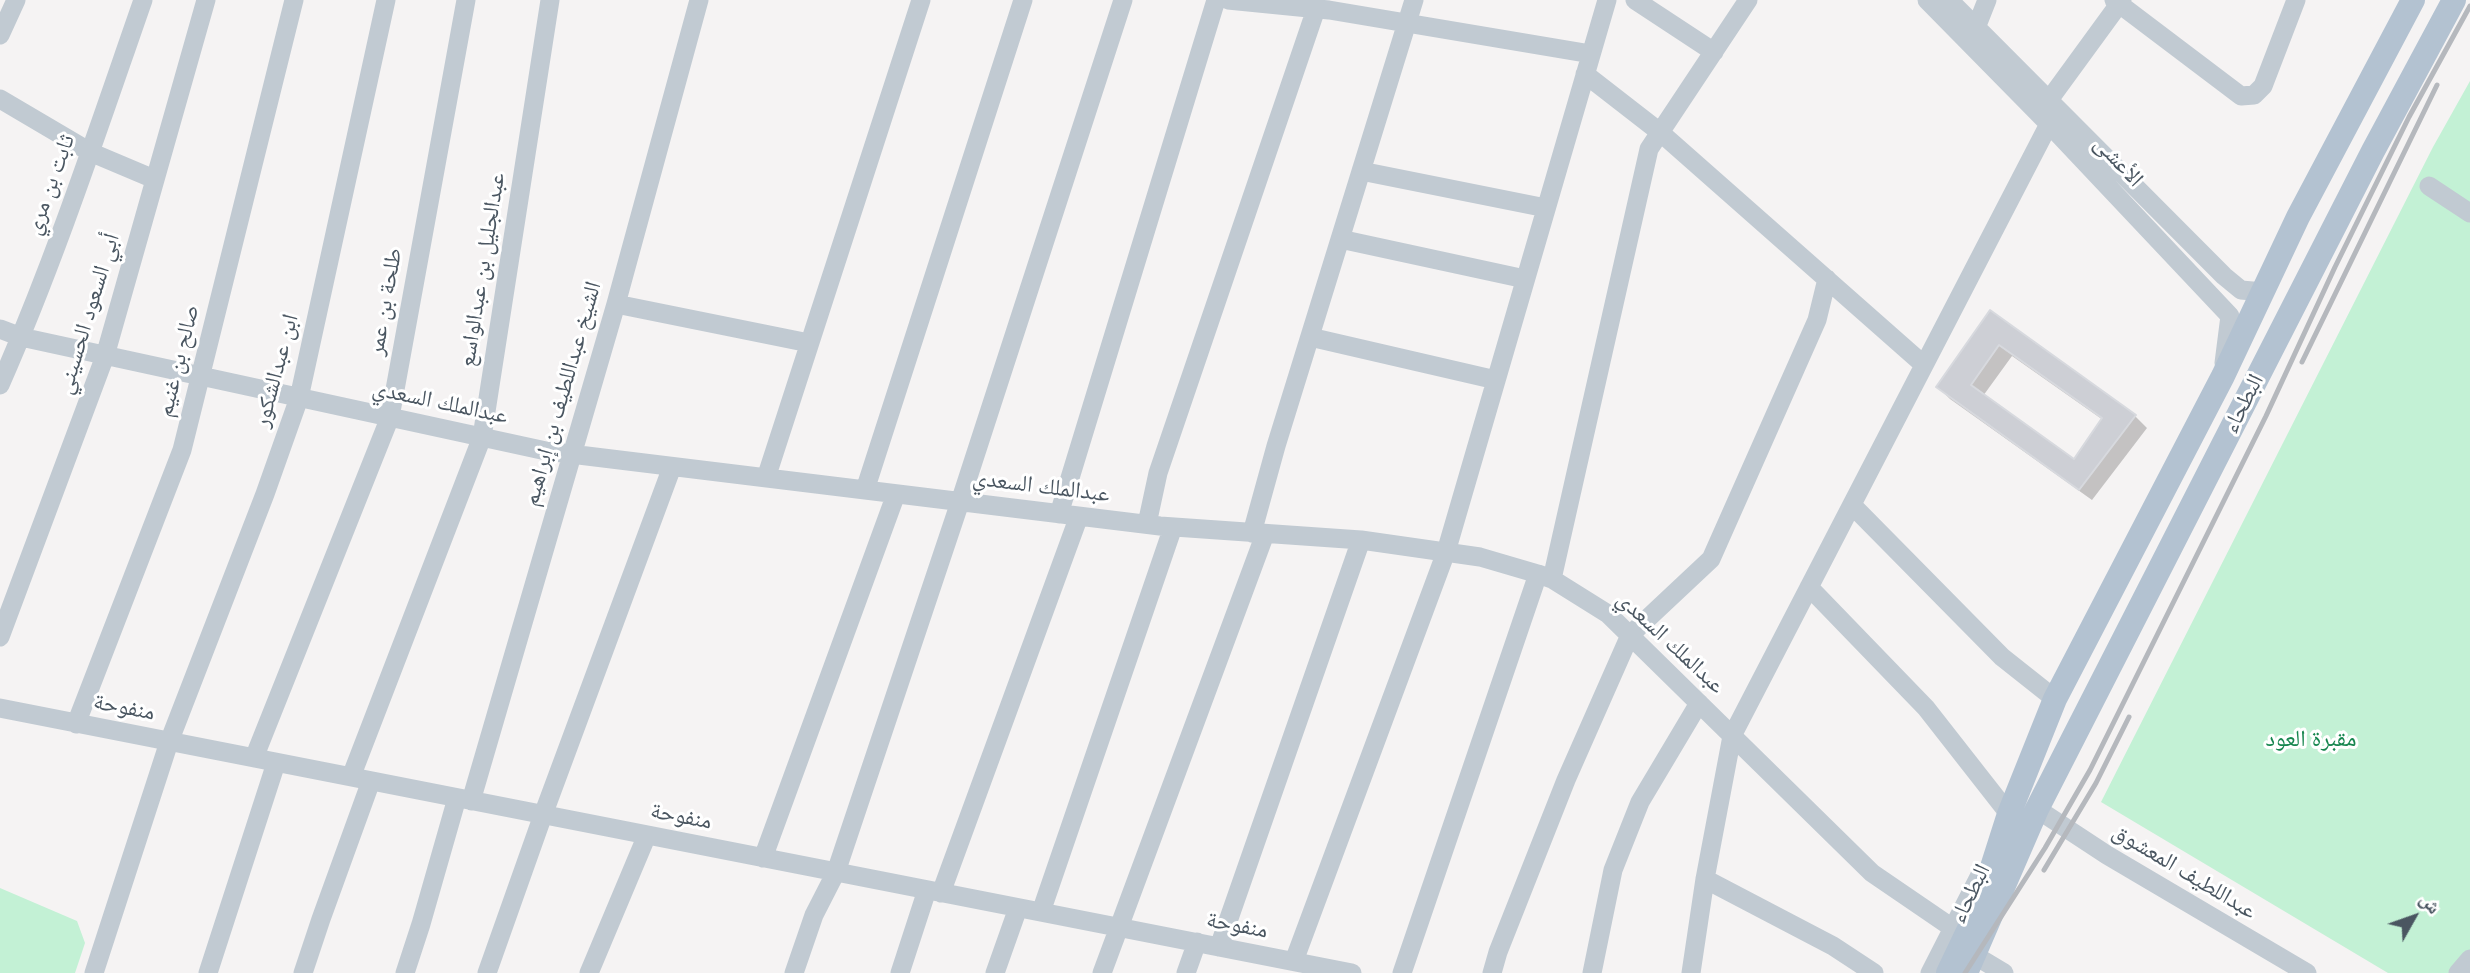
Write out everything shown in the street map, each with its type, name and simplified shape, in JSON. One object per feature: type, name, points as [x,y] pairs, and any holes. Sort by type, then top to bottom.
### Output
[{"type":"main road","name":"البطحاء","points":[[1960,956],[1979,908],[2009,814],[2055,699],[2223,376],[2298,217],[2413,0]]},
{"type":"main road","name":"البطحاء","points":[[1960,956],[2367,163],[2454,0]]},
{"type":"street","points":[[0,35],[16,0]]},
{"type":"street","name":"ثابت بن مري","points":[[0,385],[21,337],[90,152],[143,0]]},
{"type":"street","name":"أبي السعود الحسيني","points":[[0,637],[106,356],[206,0]]},
{"type":"street","name":"صالح بن غنيم","points":[[76,724],[182,450],[294,0]]},
{"type":"street","name":"ابن عبدالشكور","points":[[94,973],[169,742],[265,494],[299,398],[386,0]]},
{"type":"street","name":"طلحة بن عمر","points":[[254,758],[390,417],[466,0]]},
{"type":"street","name":"عبدالجليل بن عبدالواسع","points":[[351,777],[482,437],[550,0]]},
{"type":"street","name":"الشيخ عبداللطيف بن إبراهيم","points":[[405,973],[464,799],[571,454],[616,304],[699,0]]},
{"type":"street","points":[[766,478],[921,0]]},
{"type":"street","points":[[865,490],[1023,0]]},
{"type":"street","points":[[794,973],[814,915],[836,872],[960,502],[1123,0]]},
{"type":"street","points":[[900,973],[934,891],[1069,515],[1216,0]]},
{"type":"street","points":[[1228,0],[1316,9],[1591,54]]},
{"type":"street","points":[[1101,973],[1258,533],[1276,446],[1414,0]]},
{"type":"street","points":[[1284,965],[1446,552],[1607,0]]},
{"type":"street","points":[[1635,0],[1714,51]]},
{"type":"street","points":[[1402,973],[1545,576],[1649,149],[1748,0]]},
{"type":"street","name":"الأعشى","points":[[1927,0],[1951,6],[1973,36],[2049,124],[2230,316],[2223,376]]},
{"type":"street","points":[[1973,36],[1987,0]]},
{"type":"street","points":[[2049,100],[2118,1],[2241,96],[2254,95],[2263,86],[2296,0]]},
{"type":"street","points":[[1147,524],[1158,473],[1316,9]]},
{"type":"street","name":"الأعشى","points":[[1973,36],[2049,100],[2224,276],[2241,290],[2264,292]]},
{"type":"street","points":[[1585,74],[1661,133],[1924,365]]},
{"type":"street","points":[[0,99],[90,152],[154,179]]},
{"type":"street","points":[[1690,973],[1732,736],[2049,124]]},
{"type":"street","points":[[1361,171],[1546,208]]},
{"type":"street","points":[[2428,186],[2470,213]]},
{"type":"street","points":[[1340,239],[1525,279]]},
{"type":"street","points":[[1492,973],[1566,780],[1630,635],[1711,559],[1817,320],[1827,279]]},
{"type":"street","points":[[616,304],[809,343]]},
{"type":"street","name":"عبدالملك السعدي","points":[[0,329],[21,337],[106,356],[571,454],[1173,527],[1361,540],[1480,557],[1545,576],[1608,614],[1960,956],[2004,973]]},
{"type":"street","points":[[1310,337],[1496,380]]},
{"type":"street","points":[[487,973],[672,467]]},
{"type":"street","points":[[763,858],[896,494]]},
{"type":"street","points":[[1852,505],[2002,656],[2055,699]]},
{"type":"street","points":[[1041,912],[1173,527]]},
{"type":"street","points":[[1219,947],[1361,540]]},
{"type":"street","points":[[1809,587],[1926,708],[2009,814]]},
{"type":"street","points":[[1592,973],[1613,870],[1640,802],[1699,703]]},
{"type":"street","name":"منفوحة","points":[[0,709],[1197,942],[1284,965],[1352,973]]},
{"type":"street","points":[[208,973],[276,763]]},
{"type":"street","points":[[303,973],[371,781]]},
{"type":"street","name":"عبداللطيف المعشوق","points":[[2037,809],[2107,855],[2307,973]]},
{"type":"street","points":[[589,973],[647,835]]},
{"type":"street","points":[[1705,879],[1833,946],[1874,973]]},
{"type":"street","points":[[995,973],[1018,908]]},
{"type":"street","points":[[1186,973],[1197,942]]},
{"type":"street","name":"البطحاء","points":[[1930,973],[1960,956]]},
{"type":"street","points":[[2458,973],[2470,959]]},
{"type":"green space","name":"مقبرة العود","points":[[2470,81],[2470,973],[2388,973],[2101,802],[2433,147]]},
{"type":"green space","points":[[0,888],[77,921],[85,943],[75,973],[0,973]]},
{"type":"building","points":[[1990,310],[2136,415],[2079,490],[1936,387]],"holes":[[[1999,345],[2102,418],[2074,459],[1971,385]]]},
{"type":"railway","points":[[1965,973],[2045,848],[2090,770],[2266,416],[2409,117],[2470,6]]},
{"type":"railway","points":[[2302,362],[2437,85]]},
{"type":"railway","points":[[2044,870],[2096,783],[2129,717]]}]
